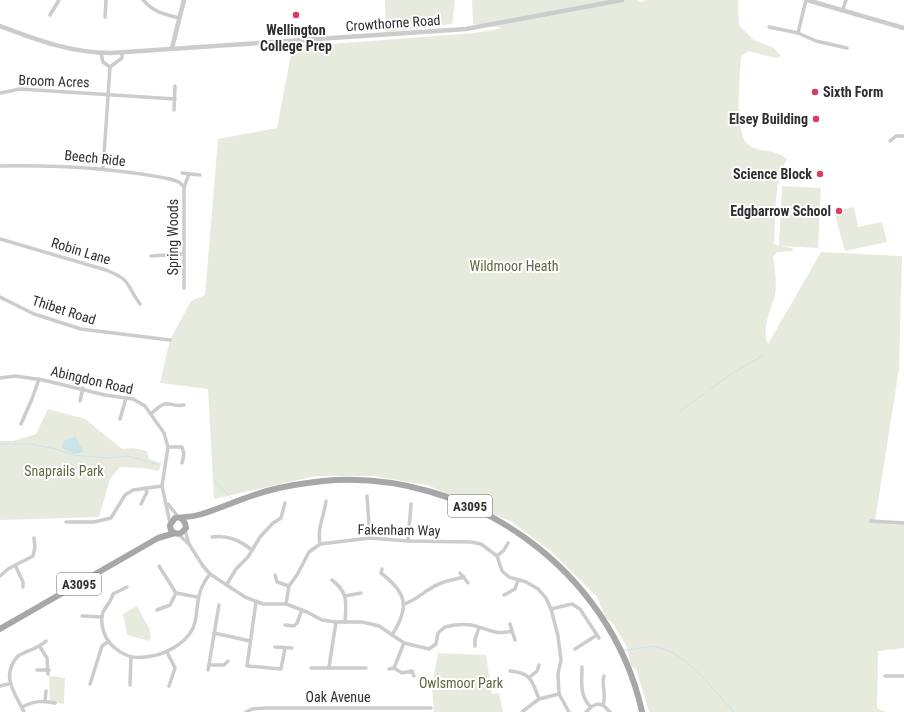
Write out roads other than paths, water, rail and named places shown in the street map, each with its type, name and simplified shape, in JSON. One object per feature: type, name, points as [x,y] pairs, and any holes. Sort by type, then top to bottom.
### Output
[{"type":"main road","name":"A3095","points":[[180,518],[200,515],[246,498],[279,488],[341,480],[376,481],[408,486],[440,494],[464,503],[495,518],[523,536],[553,560],[577,584],[603,620],[618,647],[635,686],[642,712]]},
{"type":"main road","name":"A3095","points":[[185,528],[200,515]]},
{"type":"main road","points":[[180,518],[185,523],[185,528],[177,534],[171,530],[170,524],[174,519],[180,518]]},
{"type":"main road","name":"A3095","points":[[158,538],[170,524]]},
{"type":"main road","name":"A3095","points":[[0,629],[158,538],[177,534]]},
{"type":"street","points":[[50,15],[59,0]]},
{"type":"street","points":[[105,17],[106,0]]},
{"type":"street","points":[[143,0],[150,8],[178,18]]},
{"type":"street","points":[[172,48],[178,18],[184,0]]},
{"type":"street","name":"Crowthorne Road","points":[[0,26],[59,47],[80,52],[101,53],[466,29],[622,0]]},
{"type":"street","points":[[798,33],[806,0],[843,9],[904,28]]},
{"type":"street","points":[[843,9],[846,0]]},
{"type":"street","points":[[769,28],[798,33],[816,41],[847,48]]},
{"type":"street","points":[[103,169],[110,67],[122,58],[122,52]]},
{"type":"street","points":[[101,53],[103,62],[110,67]]},
{"type":"street","points":[[174,110],[175,86]]},
{"type":"street","name":"Broom Acres","points":[[0,93],[20,89],[175,99]]},
{"type":"street","points":[[890,141],[896,136],[904,136]]},
{"type":"street","name":"Beech Ride","points":[[0,166],[57,165],[103,169],[157,176],[179,182],[184,187]]},
{"type":"street","points":[[182,173],[200,175]]},
{"type":"street","points":[[179,182],[185,180],[189,174]]},
{"type":"street","name":"Spring Woods","points":[[184,288],[183,254],[185,180]]},
{"type":"street","name":"Robin Lane","points":[[0,239],[122,276],[128,283],[140,304]]},
{"type":"street","points":[[151,256],[183,254]]},
{"type":"street","name":"Thibet Road","points":[[0,298],[34,314],[81,329],[170,340]]},
{"type":"street","name":"Abingdon Road","points":[[0,378],[15,376],[39,379],[83,388],[105,395],[133,399],[145,406],[152,413],[164,433],[168,447],[162,486],[170,524]]},
{"type":"street","points":[[21,424],[39,379]]},
{"type":"street","points":[[80,401],[83,388]]},
{"type":"street","points":[[120,419],[126,398]]},
{"type":"street","points":[[152,413],[158,407],[167,402],[184,405]]},
{"type":"street","points":[[168,447],[182,448],[184,454],[182,464]]},
{"type":"street","points":[[66,522],[94,522],[111,518],[125,495],[133,490],[162,486]]},
{"type":"street","points":[[141,504],[147,492],[145,488]]},
{"type":"street","points":[[367,496],[370,538]]},
{"type":"street","points":[[286,604],[289,586],[297,575],[309,552],[320,544],[320,522],[324,513],[326,501]]},
{"type":"street","name":"Abingdon Road","points":[[166,502],[180,518]]},
{"type":"street","points":[[227,584],[236,569],[248,557],[266,529],[281,518],[286,503]]},
{"type":"street","points":[[408,541],[411,504]]},
{"type":"street","points":[[871,521],[904,522]]},
{"type":"street","points":[[185,528],[189,544]]},
{"type":"street","points":[[177,534],[189,544],[210,574],[245,597],[256,602],[270,605],[286,604],[322,620],[336,622],[362,622],[379,626],[404,643],[429,649],[434,646],[438,633],[445,627],[470,625],[503,634],[512,631]]},
{"type":"street","points":[[212,537],[228,537],[235,539],[252,550]]},
{"type":"street","points":[[0,576],[15,565],[33,556],[36,547],[34,538]]},
{"type":"street","name":"Fakenham Way","points":[[320,544],[370,538],[408,541],[471,542],[481,544],[497,556],[502,571],[509,577],[526,582],[538,589],[546,598],[551,609],[558,636],[561,660],[558,674],[559,694],[569,712]]},
{"type":"street","points":[[497,556],[504,550],[508,543]]},
{"type":"street","points":[[15,565],[23,582],[22,587]]},
{"type":"street","points":[[159,566],[176,593],[197,597]]},
{"type":"street","points":[[382,569],[381,573],[393,582],[404,604],[402,619],[392,635]]},
{"type":"street","points":[[460,573],[468,583]]},
{"type":"street","points":[[127,587],[113,594],[102,617],[102,624],[113,647],[124,655],[138,658],[167,652],[182,642],[195,624],[197,597],[203,583],[210,574]]},
{"type":"street","points":[[275,575],[277,582],[289,586]]},
{"type":"street","points":[[404,604],[414,601],[430,589],[447,580],[464,577]]},
{"type":"street","points":[[332,580],[340,586],[345,596],[345,622]]},
{"type":"street","points":[[504,595],[515,589],[518,580]]},
{"type":"street","points":[[157,610],[170,605],[176,593]]},
{"type":"street","points":[[345,596],[361,593]]},
{"type":"street","points":[[256,602],[247,666],[281,669],[285,648]]},
{"type":"street","points":[[551,609],[572,604],[580,609],[598,636],[575,649]]},
{"type":"street","points":[[208,670],[219,605]]},
{"type":"street","points":[[285,625],[294,626],[297,623],[302,610]]},
{"type":"street","points":[[82,616],[102,617]]},
{"type":"street","points":[[329,667],[336,622]]},
{"type":"street","points":[[510,624],[516,640]]},
{"type":"street","points":[[475,646],[475,639],[479,628]]},
{"type":"street","points":[[214,633],[250,641]]},
{"type":"street","points":[[24,712],[8,684],[10,667],[19,656],[40,647],[46,641]]},
{"type":"street","points":[[90,684],[102,646],[109,641]]},
{"type":"street","points":[[394,668],[404,643]]},
{"type":"street","points":[[37,670],[48,672],[47,658],[40,647]]},
{"type":"street","points":[[275,647],[292,648]]},
{"type":"street","points":[[167,652],[175,668],[169,686]]},
{"type":"street","points":[[130,685],[131,657]]},
{"type":"street","points":[[209,665],[224,665],[228,661]]},
{"type":"street","points":[[530,677],[537,671],[539,665]]},
{"type":"street","points":[[582,667],[582,693],[585,701],[591,707]]},
{"type":"street","points":[[311,668],[366,668]]},
{"type":"street","points":[[389,669],[394,668],[402,673],[412,672],[414,676]]},
{"type":"street","points":[[510,671],[523,672],[530,677],[539,700]]},
{"type":"street","points":[[603,705],[606,696],[604,676]]},
{"type":"street","points":[[885,676],[904,676]]},
{"type":"street","points":[[0,686],[8,684]]},
{"type":"street","points":[[45,701],[46,691]]},
{"type":"street","points":[[522,712],[539,700],[559,694]]},
{"type":"street","points":[[22,707],[32,702],[45,701],[55,703]]},
{"type":"street","points":[[586,712],[597,704],[603,705],[610,712]]},
{"type":"street","name":"Oak Avenue","points":[[246,712],[252,709],[267,708],[320,710],[431,708]]},
{"type":"water","points":[[75,436],[84,452],[74,454],[62,448],[63,441]]},
{"type":"waterway","points":[[710,389],[762,356]]},
{"type":"waterway","points":[[679,412],[705,393]]},
{"type":"waterway","points":[[0,444],[30,444],[56,449],[73,455],[108,458],[128,456],[156,464]]},
{"type":"waterway","points":[[215,481],[232,499]]},
{"type":"waterway","points":[[623,650],[644,647],[657,647],[668,650],[689,664],[734,712]]},
{"type":"place","name":"Wellington College Prep","points":[[296,15]]},
{"type":"place","name":"Sixth Form","points":[[815,92]]},
{"type":"place","name":"Elsey Building","points":[[816,119]]},
{"type":"place","name":"Science Block","points":[[820,174]]},
{"type":"place","name":"Edgbarrow School","points":[[839,211]]},
{"type":"park label","name":"Wildmoor Heath","points":[[514,266]]},
{"type":"park label","name":"Snaprails Park","points":[[64,471]]},
{"type":"park label","name":"Owlsmoor Park","points":[[461,683]]}]
